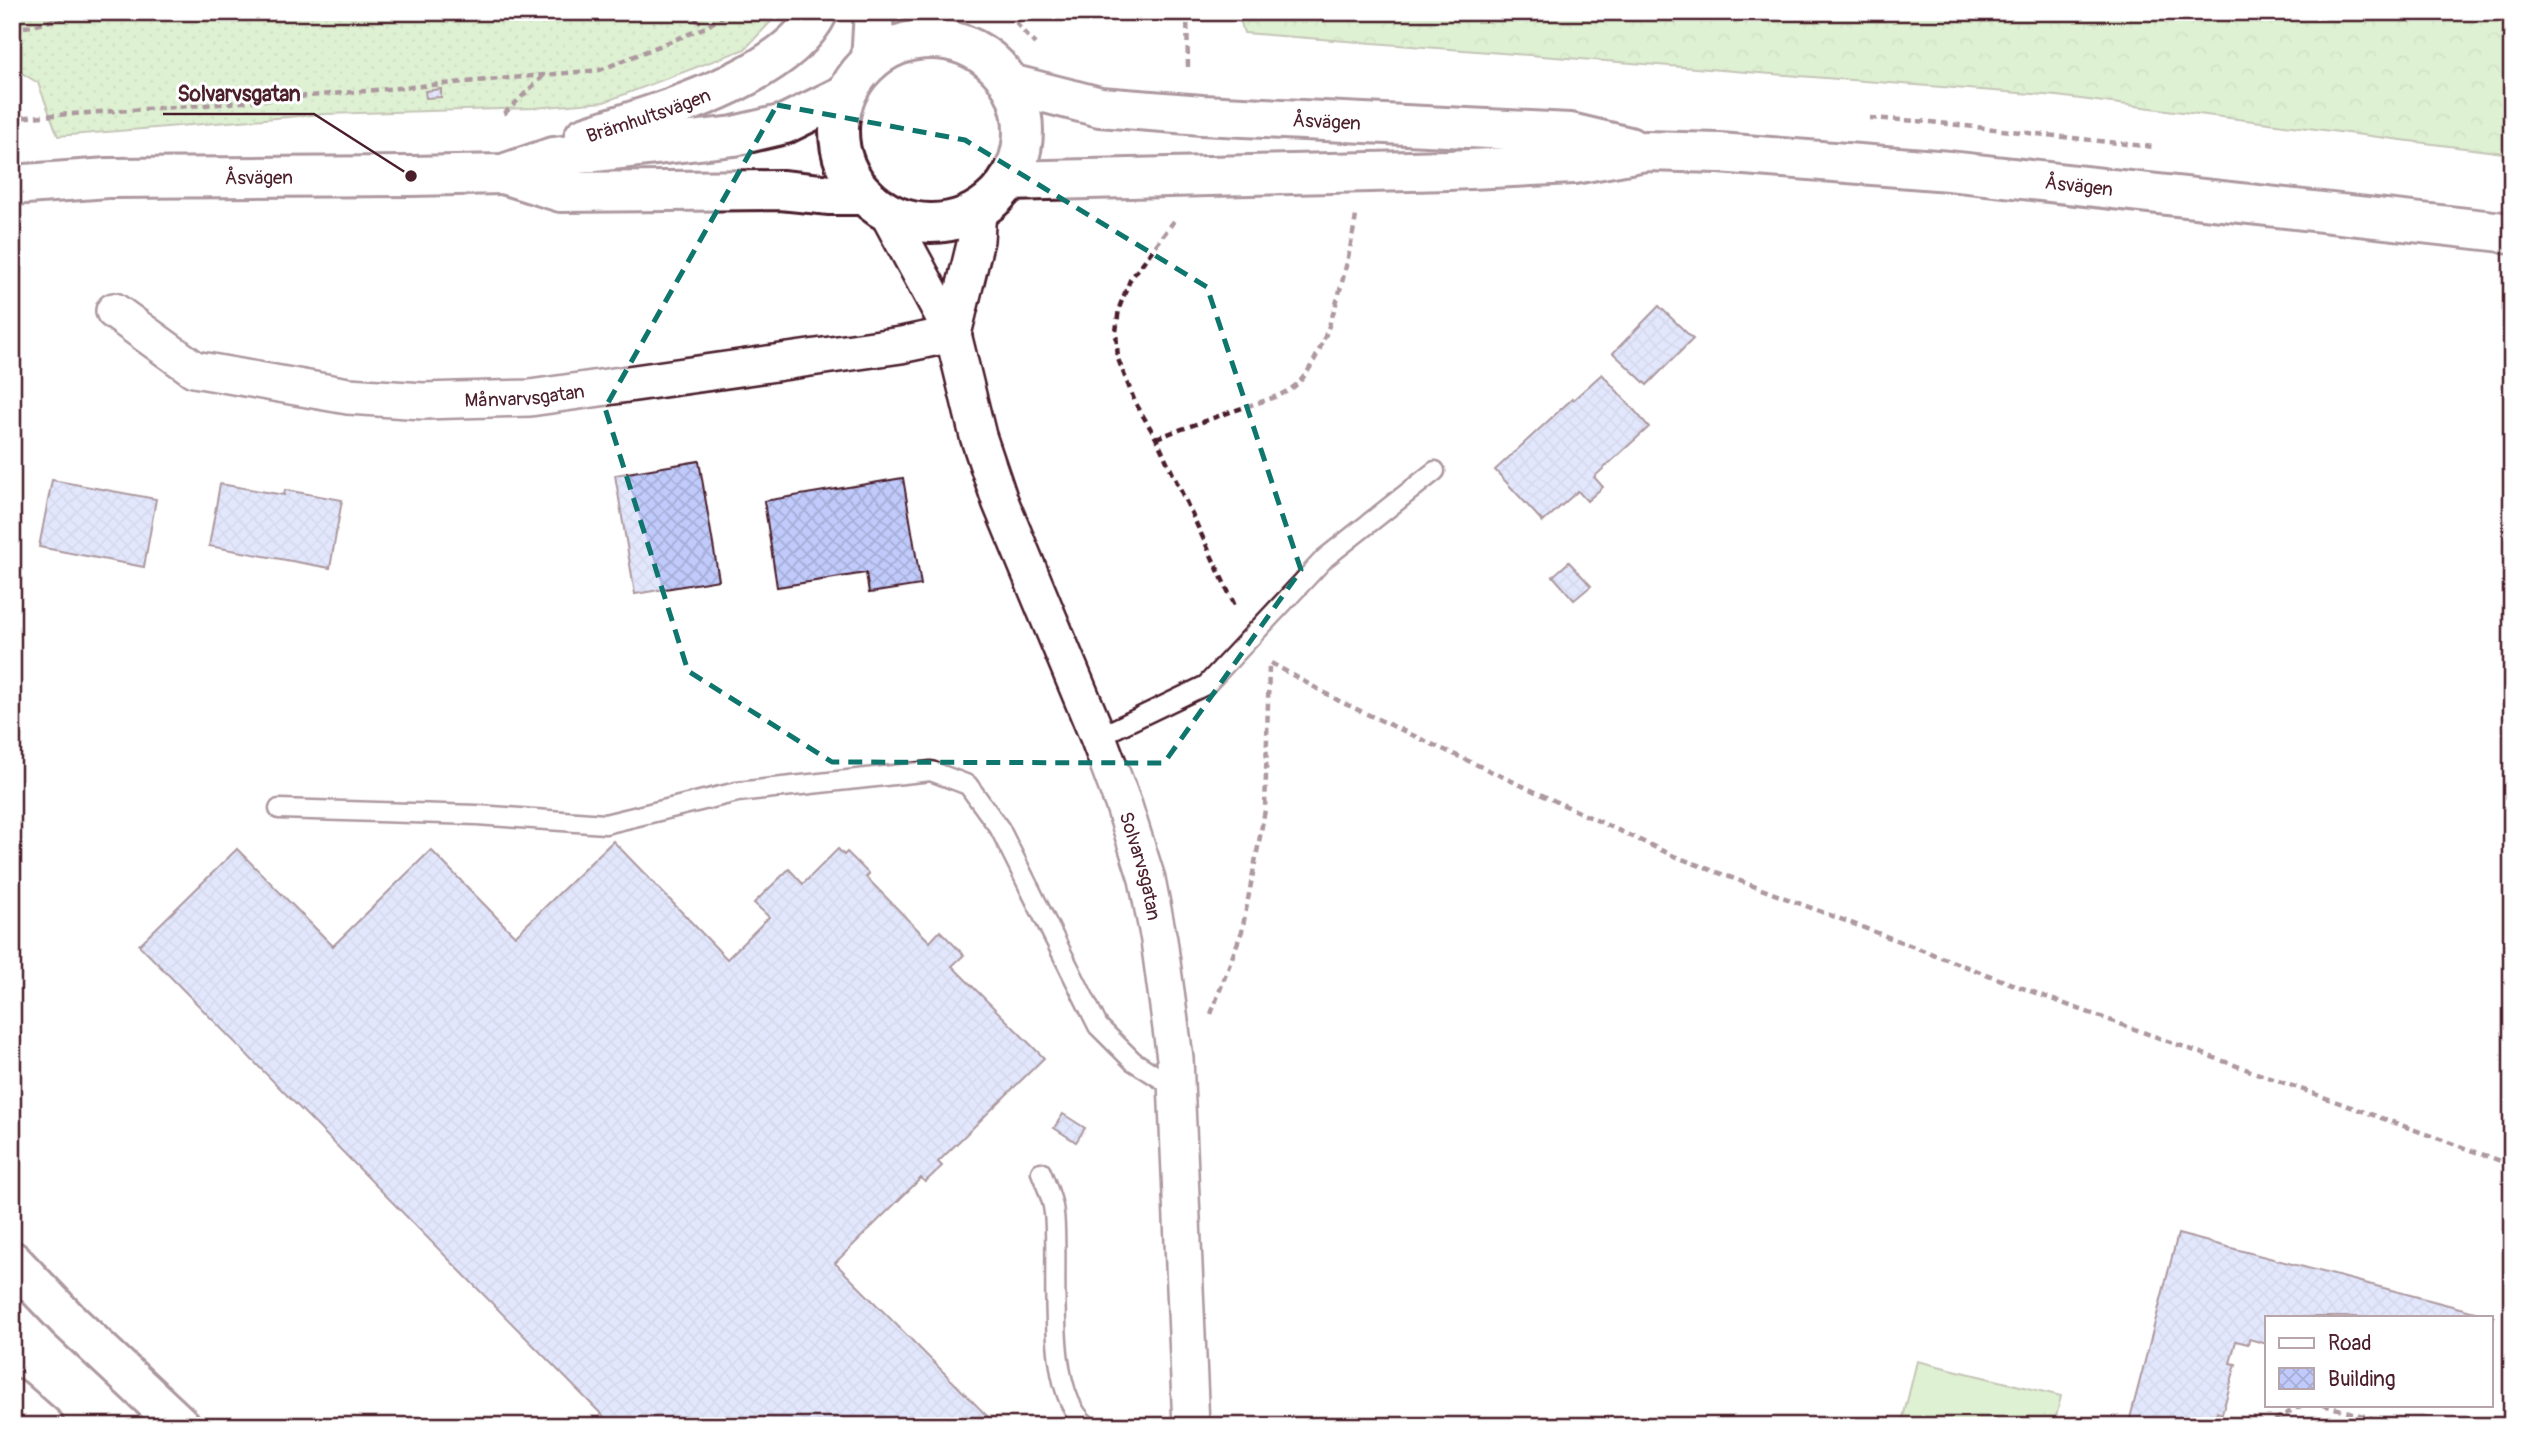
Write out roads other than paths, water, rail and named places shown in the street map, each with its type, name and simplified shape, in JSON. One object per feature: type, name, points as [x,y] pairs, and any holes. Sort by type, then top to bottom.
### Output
[{"type":"main road","name":"Brämhultsvägen","points":[[454,175],[554,147],[676,107],[746,76],[779,56],[800,39],[818,12]]},
{"type":"main road","points":[[871,61],[874,12]]},
{"type":"main road","points":[[946,12],[969,46]]},
{"type":"main road","points":[[944,39],[969,46],[993,62],[1010,84],[1023,125],[1020,155],[1009,181],[978,210],[954,220],[926,223],[912,221],[876,203],[849,173],[840,147],[839,120],[846,94],[871,61],[892,47],[917,40],[944,39]]},
{"type":"main road","name":"Åsvägen","points":[[1010,84],[1100,107],[1202,115],[1570,133],[1645,151]]},
{"type":"main road","name":"Åsvägen","points":[[12,185],[108,178],[503,174],[553,157],[734,136],[785,124],[846,94]]},
{"type":"main road","name":"Åsvägen","points":[[1009,181],[1448,170],[1574,164],[1645,151],[1720,153],[1949,171],[2512,233]]},
{"type":"main road","name":"Åsvägen","points":[[503,174],[561,192],[781,190],[876,203]]},
{"type":"main road","points":[[12,1261],[68,1320],[181,1426]]},
{"type":"main road","points":[[12,1398],[44,1426]]},
{"type":"street","points":[[876,203],[953,334]]},
{"type":"street","points":[[953,334],[976,240],[978,210]]},
{"type":"street","name":"Månvarvsgatan","points":[[114,311],[194,369],[348,396],[423,401],[530,398],[874,349],[953,334]]},
{"type":"street","name":"Solvarvsgatan","points":[[953,334],[978,436],[1000,501],[1098,737],[1147,879],[1159,940],[1176,1074],[1191,1426]]},
{"type":"lane","points":[[1098,737],[1206,685],[1325,558],[1435,471]]},
{"type":"lane","points":[[279,809],[477,815],[605,824],[737,792],[931,771],[968,785],[1000,829],[1098,1026],[1133,1061],[1176,1074]]},
{"type":"lane","points":[[1041,1172],[1054,1210],[1055,1321],[1063,1384],[1079,1419],[1088,1426]]},
{"type":"place","name":"Solvarvsgatan","points":[[411,176]]}]
